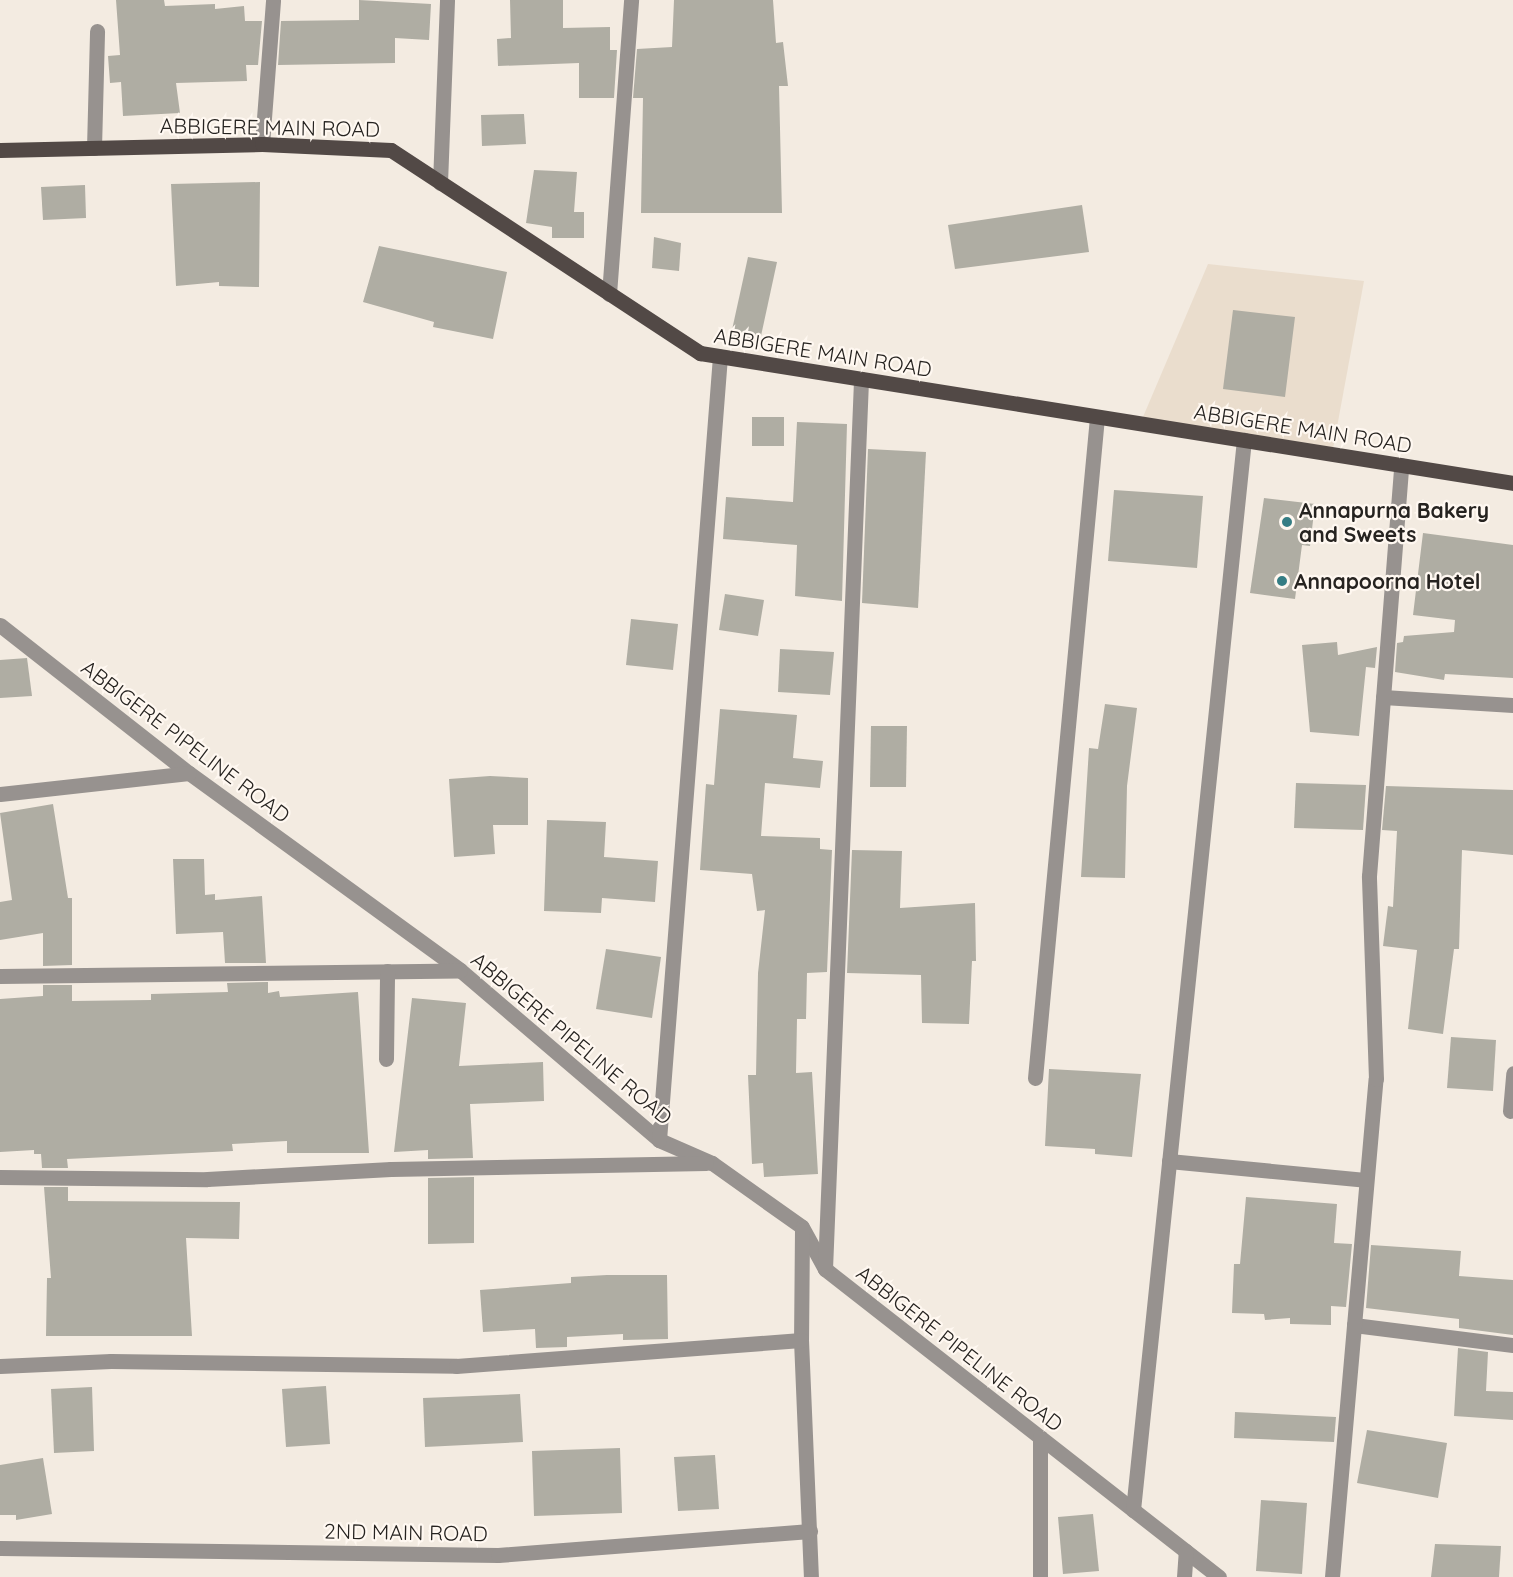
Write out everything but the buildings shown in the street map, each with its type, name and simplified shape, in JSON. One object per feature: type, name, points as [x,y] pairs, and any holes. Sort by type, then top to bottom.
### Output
[{"type":"main road","name":"ABBIGERE MAIN ROAD","points":[[0,150],[262,144],[390,150],[700,353],[1513,483]]},
{"type":"street","points":[[262,144],[273,0]]},
{"type":"street","points":[[440,183],[447,0]]},
{"type":"street","points":[[609,294],[631,0]]},
{"type":"street","points":[[94,148],[97,31]]},
{"type":"street","points":[[659,1140],[720,356]]},
{"type":"street","points":[[825,1269],[861,379]]},
{"type":"street","points":[[1035,1078],[1097,417]]},
{"type":"street","points":[[1133,1510],[1244,440]]},
{"type":"street","points":[[1332,1577],[1365,1180],[1376,1079],[1369,876],[1401,465]]},
{"type":"street","name":"ABBIGERE PIPELINE ROAD","points":[[0,625],[189,773],[460,970],[659,1140],[712,1163],[802,1227],[825,1269],[1219,1577]]},
{"type":"street","points":[[1383,697],[1513,705]]},
{"type":"street","points":[[0,794],[189,773]]},
{"type":"street","points":[[0,976],[460,970]]},
{"type":"street","points":[[386,1059],[387,971]]},
{"type":"street","points":[[1510,1111],[1513,1073]]},
{"type":"street","points":[[1169,1161],[1365,1180]]},
{"type":"street","points":[[0,1177],[207,1179],[391,1169],[712,1163]]},
{"type":"street","points":[[802,1227],[801,1340],[811,1577]]},
{"type":"street","points":[[1354,1325],[1513,1345]]},
{"type":"street","points":[[0,1366],[111,1361],[456,1366],[801,1340]]},
{"type":"street","points":[[1040,1437],[1040,1577]]},
{"type":"street","name":"2ND MAIN ROAD","points":[[0,1548],[498,1555],[810,1531]]},
{"type":"street","points":[[1184,1577],[1186,1551]]},
{"type":"shaded area","points":[[1208,264],[1364,281],[1332,454],[1140,424]]},
{"type":"place","name":"Annapurna Bakery and Sweets","points":[[1287,522]]},
{"type":"place","name":"Annapoorna Hotel","points":[[1282,581]]}]
